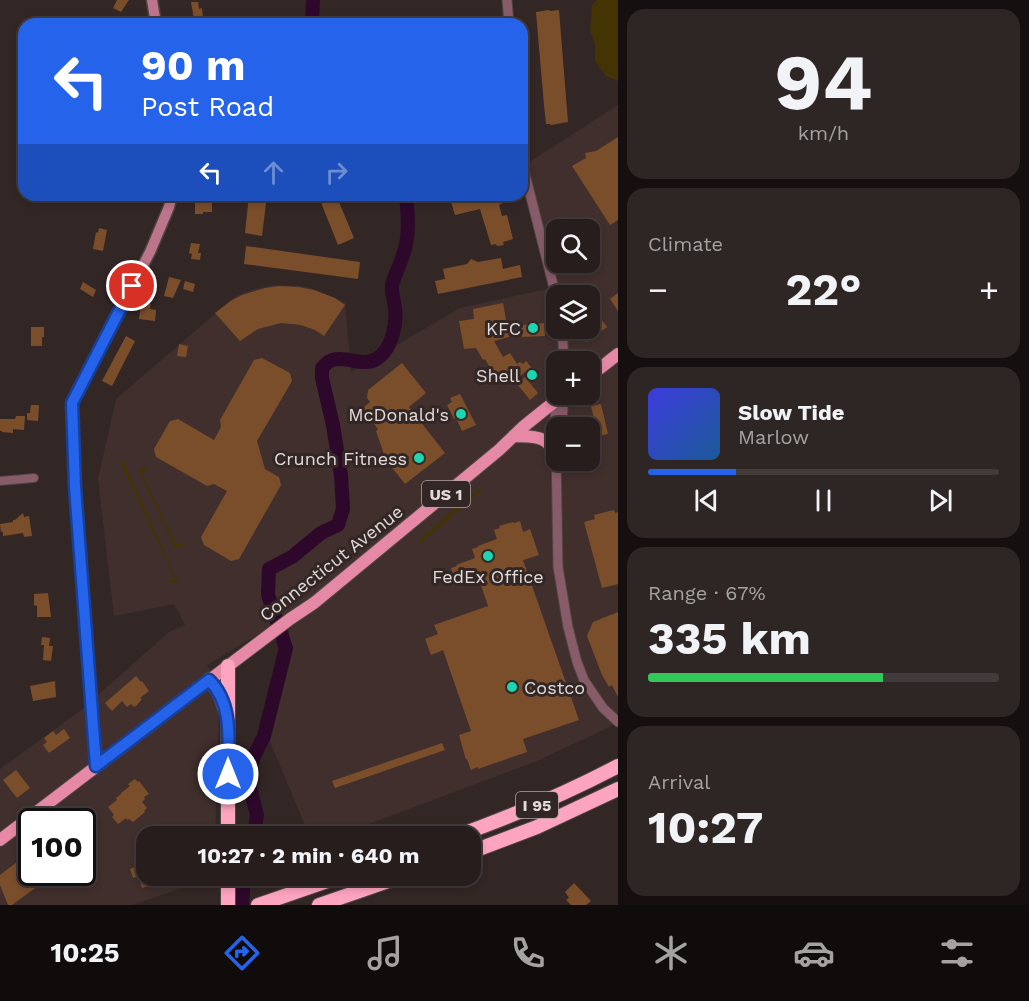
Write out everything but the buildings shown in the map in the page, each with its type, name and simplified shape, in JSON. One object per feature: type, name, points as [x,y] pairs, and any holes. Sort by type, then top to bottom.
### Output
[{"type":"highway","points":[[228,666],[228,826]]},
{"type":"highway","points":[[209,680],[224,702],[228,732]]},
{"type":"highway","name":"I 95","points":[[481,827],[575,788],[618,766]]},
{"type":"highway","name":"I 95","points":[[481,848],[537,828],[618,789]]},
{"type":"highway","points":[[228,886],[228,905]]},
{"type":"highway","points":[[258,905],[313,886]]},
{"type":"highway","points":[[320,905],[374,886]]},
{"type":"main road","points":[[152,0],[155,18]]},
{"type":"main road","points":[[96,766],[76,498],[72,403],[150,252],[170,201]]},
{"type":"main road","points":[[600,368],[618,354]]},
{"type":"main road","name":"Connecticut Avenue","points":[[228,666],[314,603],[550,405]]},
{"type":"main road","points":[[514,436],[543,439],[546,442]]},
{"type":"main road","name":"US 1","points":[[0,840],[228,666]]},
{"type":"street","points":[[507,0],[508,18]]},
{"type":"street","points":[[528,186],[553,285]]},
{"type":"street","points":[[556,471],[558,567],[568,627],[577,662],[585,680],[603,708],[618,722]]},
{"type":"street","points":[[0,482],[34,478]]},
{"type":"shaded area","points":[[597,0],[618,0],[618,81],[606,76],[595,61],[595,44],[590,31],[592,5]]},
{"type":"shaded area","points":[[618,105],[618,723],[537,761],[363,826],[305,826],[268,737],[288,659],[287,617],[207,665],[220,685],[215,826],[136,826],[136,886],[188,886],[132,905],[0,905],[0,769],[80,711],[169,632],[185,625],[174,604],[114,616],[98,479],[116,399],[236,296],[273,285],[314,289],[345,303],[351,372],[460,308],[546,289],[546,339],[600,339],[600,285],[551,285],[549,273],[600,273],[600,219],[546,219],[546,257],[528,163]]},
{"type":"shaded area","points":[[123,461],[176,578],[178,577],[177,582],[168,582],[175,578],[120,462]]},
{"type":"shaded area","points":[[146,466],[147,469],[142,473],[176,545],[183,544],[181,548],[174,546],[141,474],[140,469]]},
{"type":"shaded area","points":[[481,488],[482,490],[424,540],[424,543],[421,543],[421,538]]},
{"type":"waterway","points":[[312,18],[313,0]]},
{"type":"waterway","points":[[256,826],[257,815],[247,777],[264,736],[286,648],[268,595],[269,569],[292,557],[321,533],[338,525],[343,509],[341,475],[322,368],[328,362],[340,359],[372,361],[383,354],[387,348],[394,328],[395,308],[392,285],[408,233],[407,201]]},
{"type":"waterway","points":[[242,905],[243,886]]},
{"type":"place","name":"KFC","points":[[533,328]]},
{"type":"place","name":"Shell","points":[[532,375]]},
{"type":"place","name":"McDonald's","points":[[461,414]]},
{"type":"place","name":"Crunch Fitness","points":[[419,458]]},
{"type":"place","name":"FedEx Office","points":[[488,556]]},
{"type":"place","name":"Costco","points":[[512,687]]},
{"type":"route","points":[[132,286],[72,403],[75,487],[96,766],[209,680],[224,702],[228,732],[228,774]]}]
